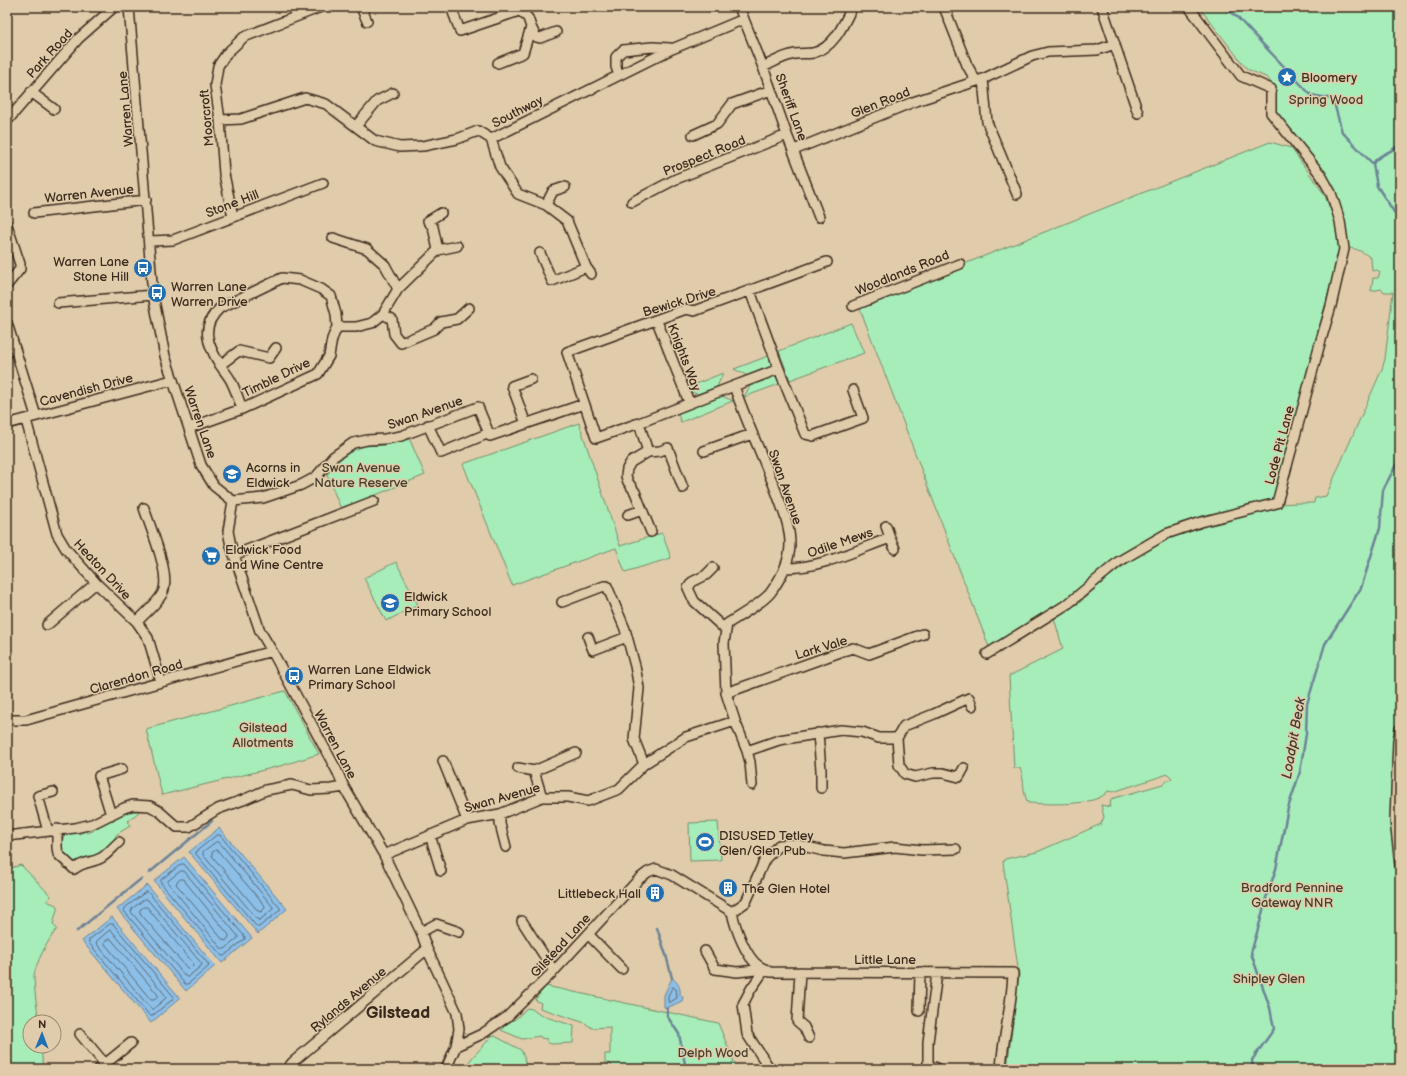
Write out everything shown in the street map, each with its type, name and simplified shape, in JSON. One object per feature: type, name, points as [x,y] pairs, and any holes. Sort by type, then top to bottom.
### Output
[{"type":"street","name":"Park Road","points":[[7,121],[78,39],[114,7]]},
{"type":"street","name":"Warren Lane","points":[[129,7],[154,295],[172,380],[201,465],[214,486],[232,501],[228,531],[234,554],[260,631],[337,771],[344,787],[384,856],[421,932],[427,950],[457,1013],[459,1030],[456,1046]]},
{"type":"street","name":"Moorcroft","points":[[233,217],[224,174],[220,120],[215,85],[218,66],[227,53],[244,37],[321,7]]},
{"type":"street","points":[[361,7],[368,21]]},
{"type":"street","points":[[451,7],[460,31],[516,12],[519,8],[528,18],[536,37],[540,38],[556,32]]},
{"type":"street","name":"Sheriff Lane","points":[[739,7],[819,217]]},
{"type":"street","points":[[763,67],[783,57],[796,54],[814,53],[824,47],[834,39],[841,30],[852,7]]},
{"type":"street","points":[[944,7],[967,64],[980,80],[987,122],[1016,194]]},
{"type":"street","points":[[1102,7],[1138,113]]},
{"type":"street","name":"Lode Pit Lane","points":[[987,654],[1069,603],[1118,562],[1166,534],[1201,522],[1277,503],[1331,306],[1344,249],[1340,221],[1331,194],[1321,175],[1271,113],[1271,89],[1241,76],[1189,7]]},
{"type":"street","name":"Southway","points":[[220,120],[241,119],[304,98],[326,104],[375,141],[400,147],[423,146],[457,139],[478,131],[491,139],[672,48],[744,19]]},
{"type":"street","points":[[498,63],[523,53],[531,27]]},
{"type":"street","name":"Glen Road","points":[[794,150],[913,102],[980,80],[1032,56],[1048,52],[1097,50],[1115,44]]},
{"type":"street","name":"Southway","points":[[619,75],[616,67],[616,57],[623,50],[652,47],[672,48]]},
{"type":"street","points":[[693,135],[717,124],[732,104],[771,90]]},
{"type":"street","points":[[31,92],[54,109]]},
{"type":"street","points":[[356,126],[376,101],[393,93]]},
{"type":"street","name":"Prospect Road","points":[[632,202],[676,179],[787,135]]},
{"type":"street","points":[[491,139],[500,166],[518,194],[546,205],[567,221],[588,271],[552,281],[540,253]]},
{"type":"street","name":"Stone Hill","points":[[150,241],[172,240],[323,183]]},
{"type":"street","points":[[546,205],[553,191],[565,187]]},
{"type":"street","name":"Warren Avenue","points":[[34,213],[146,200]]},
{"type":"street","points":[[438,250],[432,227],[428,221],[441,212]]},
{"type":"street","points":[[7,225],[20,264],[20,269],[7,286]]},
{"type":"street","points":[[333,238],[367,249],[385,265],[398,289]]},
{"type":"street","points":[[337,327],[356,327],[372,323],[383,314],[398,289],[438,250],[457,246]]},
{"type":"street","name":"Bewick Drive","points":[[584,404],[566,352],[657,321],[686,309],[694,311],[828,262]]},
{"type":"street","name":"Woodlands Road","points":[[853,306],[960,264]]},
{"type":"street","name":"Timble Drive","points":[[189,428],[242,409],[318,374],[328,356],[332,339],[337,327],[336,314],[331,296],[321,289],[300,280],[282,278],[220,308],[214,314],[209,322],[207,332],[211,349],[232,382],[242,409]]},
{"type":"street","points":[[750,291],[805,434],[813,436],[863,418],[853,390]]},
{"type":"street","points":[[58,303],[154,295]]},
{"type":"street","points":[[383,314],[392,319],[394,334],[401,343],[434,329],[442,322],[457,319],[469,308]]},
{"type":"street","name":"Knights Way","points":[[657,321],[689,402]]},
{"type":"street","points":[[7,323],[36,416]]},
{"type":"street","points":[[220,365],[239,352],[269,358],[276,348]]},
{"type":"street","points":[[428,425],[441,453],[489,433],[490,436],[584,404],[596,438],[779,369]]},
{"type":"street","points":[[526,424],[512,386],[530,378]]},
{"type":"street","name":"Cavendish Drive","points":[[7,424],[172,380]]},
{"type":"street","name":"Swan Avenue","points":[[726,630],[727,624],[770,593],[785,568],[790,544],[787,522],[734,386]]},
{"type":"street","name":"Swan Avenue","points":[[232,501],[263,498],[301,485],[316,477],[333,457],[350,445],[367,440],[401,436],[478,406],[489,433]]},
{"type":"street","name":"Heaton Drive","points":[[26,420],[57,534],[66,549],[96,583],[137,622],[148,638],[161,682]]},
{"type":"street","points":[[639,423],[648,452]]},
{"type":"street","points":[[704,451],[752,434]]},
{"type":"street","points":[[651,532],[635,492],[626,476],[627,469],[631,462],[648,452],[660,451],[668,448],[683,488]]},
{"type":"street","points":[[234,554],[374,501]]},
{"type":"street","points":[[137,622],[162,594],[166,586],[165,570],[144,508]]},
{"type":"street","points":[[628,515],[642,510]]},
{"type":"street","name":"Odile Mews","points":[[785,568],[801,568],[817,565],[890,538],[886,526]]},
{"type":"street","points":[[890,538],[895,549]]},
{"type":"street","points":[[713,568],[706,575],[692,582],[688,588],[694,601],[726,630],[724,643],[726,692],[735,721],[747,751],[750,762],[752,785]]},
{"type":"street","points":[[47,625],[96,583]]},
{"type":"street","points":[[562,602],[607,586],[627,637],[635,666],[638,688],[634,739],[644,764]]},
{"type":"street","name":"Lark Vale","points":[[726,692],[853,648],[869,654],[923,634]]},
{"type":"street","points":[[588,636],[593,650],[627,637]]},
{"type":"street","name":"Clarendon Road","points":[[7,719],[26,720],[272,651]]},
{"type":"street","points":[[964,768],[962,780],[943,772],[915,777],[905,774],[899,765],[897,738],[904,726],[969,698],[972,706]]},
{"type":"street","name":"Swan Avenue","points":[[384,856],[467,820],[500,814],[542,797],[568,797],[588,801],[619,789],[644,764],[686,737],[735,721]]},
{"type":"street","points":[[1400,729],[1398,740],[1395,820],[1400,865]]},
{"type":"street","points":[[747,751],[779,740],[841,730],[862,732],[879,738],[897,738]]},
{"type":"street","points":[[818,733],[821,770],[820,788]]},
{"type":"street","points":[[518,768],[534,771],[576,753]]},
{"type":"street","points":[[443,761],[467,820]]},
{"type":"street","points":[[111,815],[100,776],[122,768]]},
{"type":"street","points":[[534,771],[542,797]]},
{"type":"street","points":[[7,836],[92,824],[133,805],[150,806],[159,811],[177,828],[189,827],[218,809],[266,790],[287,785],[311,790],[344,787]]},
{"type":"street","points":[[48,830],[38,796],[53,792]]},
{"type":"street","points":[[500,814],[500,824],[506,847]]},
{"type":"street","points":[[58,829],[58,854],[74,869],[81,864],[101,858],[119,842]]},
{"type":"street","points":[[430,835],[441,871]]},
{"type":"street","points":[[770,1069],[747,1034],[743,1004],[752,989],[761,967],[745,949],[734,923],[732,912],[746,902],[765,859],[779,846],[794,844],[824,851],[844,853],[894,847],[922,850],[956,848]]},
{"type":"street","name":"Gilstead Lane","points":[[456,1046],[482,1034],[507,1017],[554,971],[639,879],[648,872],[656,869],[672,875],[732,912]]},
{"type":"street","points":[[522,921],[554,971]]},
{"type":"street","points":[[421,932],[436,924],[459,932]]},
{"type":"street","points":[[588,934],[622,969]]},
{"type":"street","name":"Rylands Avenue","points":[[287,1069],[293,1062],[427,950]]},
{"type":"street","name":"Little Lane","points":[[705,951],[715,969],[737,972],[761,967],[770,972],[1013,973],[1013,994],[1001,1069]]},
{"type":"street","points":[[800,972],[797,1021],[804,1027],[809,1038]]},
{"type":"street","points":[[919,1011],[920,972]]},
{"type":"street","points":[[937,973],[928,1042],[928,1065],[937,1068]]},
{"type":"street","points":[[80,1034],[102,1066],[131,1043]]},
{"type":"street","points":[[446,1069],[456,1046]]},
{"type":"green space","points":[[1199,7],[1400,7],[1400,717],[1395,745],[1397,867],[1400,883],[1400,1069],[1007,1069],[1019,975],[1003,862],[1005,859],[1037,852],[1101,824],[1104,817],[1101,805],[1110,807],[1111,799],[1163,784],[1172,778],[1168,774],[1113,792],[1108,791],[1102,796],[1093,800],[1083,802],[1058,804],[1028,803],[1020,768],[1014,768],[1009,676],[1063,649],[1054,618],[1079,603],[1107,578],[1148,548],[1171,536],[1194,527],[1273,507],[1279,507],[1281,504],[1314,503],[1315,498],[1326,496],[1382,369],[1385,359],[1393,292],[1384,292],[1382,289],[1371,291],[1373,278],[1378,278],[1380,272],[1377,270],[1372,271],[1371,258],[1363,252],[1347,248],[1336,201],[1275,115],[1272,95],[1276,92],[1268,78],[1247,69]]},
{"type":"green space","points":[[1270,142],[1291,148],[1324,194],[1335,220],[1340,250],[1273,500],[1180,523],[1145,541],[1113,562],[1069,598],[989,647],[859,306]]},
{"type":"green space","points":[[851,323],[864,353],[790,380],[779,351]]},
{"type":"green space","points":[[771,355],[773,363],[770,367],[748,376],[734,369]]},
{"type":"green space","points":[[723,373],[717,387],[697,394],[691,392],[691,386]]},
{"type":"green space","points":[[775,375],[780,378],[782,383],[744,397],[751,384]]},
{"type":"green space","points":[[720,395],[733,401],[681,422],[677,412]]},
{"type":"green space","points":[[579,423],[620,546],[662,533],[671,558],[625,572],[616,548],[512,585],[463,464]]},
{"type":"green space","name":"Swan Avenue Nature Reserve","points":[[409,438],[425,475],[341,509],[327,475],[334,465],[354,450],[368,446],[388,444]]},
{"type":"green space","points":[[396,562],[418,605],[386,621],[364,578]]},
{"type":"green space","name":"Gilstead Allotments","points":[[285,691],[319,754],[280,766],[162,795],[146,729]]},
{"type":"green space","points":[[131,811],[140,811],[128,821],[130,826],[117,834],[111,845],[92,858],[78,862],[70,861],[62,849],[63,837],[67,833],[78,832],[79,834],[86,831],[87,833],[93,831],[93,827]]},
{"type":"green space","name":"DISUSED Tetley Glen/Glen Pub","points":[[718,822],[721,860],[690,861],[689,823]]},
{"type":"green space","points":[[21,865],[51,896],[47,901],[58,906],[53,924],[57,929],[43,951],[34,976],[38,1014],[22,1014],[22,1054],[42,1054],[43,1069],[7,1069],[7,869]]},
{"type":"green space","name":"Delph Wood","points":[[546,986],[718,1023],[737,1069],[612,1069],[611,1064],[605,1063],[605,1054],[610,1054],[610,1027],[592,1028],[585,1023],[540,1008],[541,1003],[535,1000]]},
{"type":"green space","points":[[527,1008],[532,1009],[540,1015],[574,1026],[573,1043],[551,1044],[547,1042],[547,1039],[541,1038],[540,1036],[522,1039],[501,1030]]},
{"type":"green space","points":[[493,1035],[521,1050],[526,1069],[464,1069]]},
{"type":"water","points":[[219,828],[287,909],[258,934],[189,852]]},
{"type":"water","points":[[184,857],[252,938],[222,963],[154,881]]},
{"type":"water","points":[[147,885],[215,966],[186,991],[117,909]]},
{"type":"water","points":[[112,917],[180,998],[151,1023],[82,941]]},
{"type":"water","points":[[672,978],[677,983],[680,990],[680,995],[683,997],[682,1001],[667,1008],[664,1007],[664,995]]},
{"type":"waterway","name":"Loadpit Beck","points":[[1223,7],[1237,17],[1311,95],[1333,99],[1342,132],[1373,164],[1377,186],[1400,221]]},
{"type":"waterway","points":[[1373,164],[1378,158],[1394,149],[1400,143]]},
{"type":"waterway","name":"Loadpit Beck","points":[[1253,1069],[1252,1060],[1274,1029],[1270,1008],[1251,953],[1266,898],[1276,869],[1288,808],[1300,772],[1306,734],[1307,704],[1325,644],[1361,588],[1380,528],[1383,490],[1397,463],[1400,438]]},
{"type":"waterway","points":[[149,873],[212,821]]},
{"type":"waterway","points":[[77,931],[141,879]]},
{"type":"waterway","points":[[657,928],[672,978]]},
{"type":"waterway","points":[[667,1008],[667,1016],[679,1034],[686,1069]]},
{"type":"place","name":"Bloomery","points":[[1287,77]]},
{"type":"place","name":"Warren Lane Stone Hill","points":[[143,268]]},
{"type":"place","name":"Warren Lane Warren Drive","points":[[157,293]]},
{"type":"place","name":"Acorns in Eldwick","points":[[232,474]]},
{"type":"place","name":"Eldwick Food and Wine Centre","points":[[211,556]]},
{"type":"place","name":"Eldwick Primary School","points":[[390,603]]},
{"type":"place","name":"Warren Lane Eldwick Primary School","points":[[294,676]]},
{"type":"place","name":"DISUSED Tetley Glen/Glen Pub","points":[[705,842]]},
{"type":"place","name":"The Glen Hotel","points":[[728,888]]},
{"type":"place","name":"Littlebeck Hall","points":[[655,893]]},
{"type":"district","name":"Gilstead","points":[[398,1012]]},
{"type":"park label","name":"Spring Wood","points":[[1326,99]]},
{"type":"park label","name":"Bradford Pennine Gateway NNR","points":[[1292,894]]},
{"type":"park label","name":"Shipley Glen","points":[[1269,978]]}]
